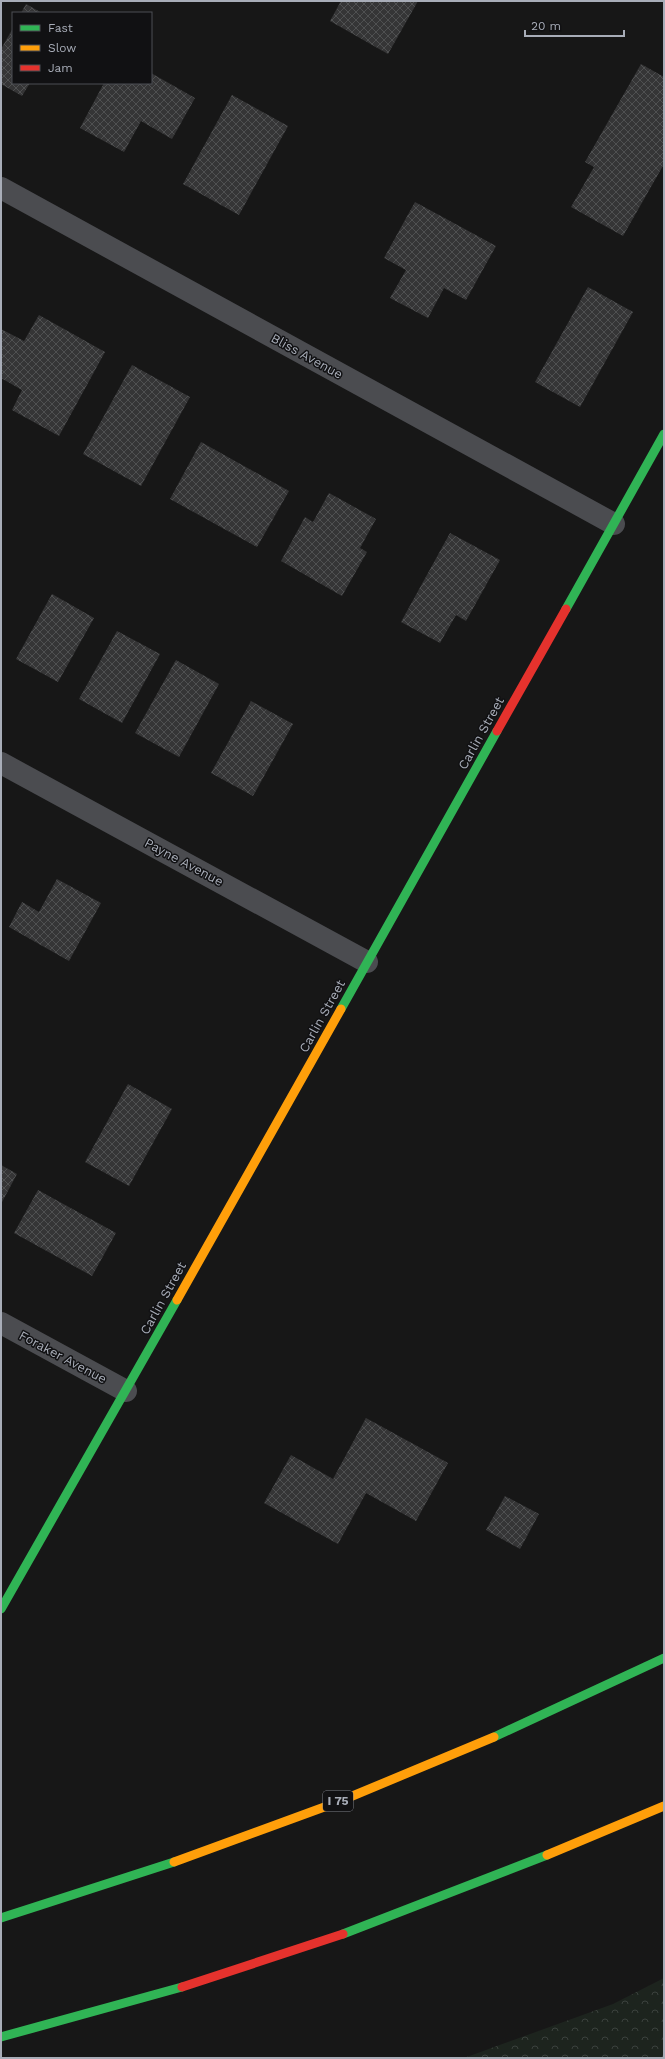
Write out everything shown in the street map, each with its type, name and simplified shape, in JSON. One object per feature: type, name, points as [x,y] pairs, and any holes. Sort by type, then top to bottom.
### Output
[{"type":"main road","name":"Carlin Street","points":[[1,1609],[126,1391],[664,434]]},
{"type":"main road","name":"I 75","points":[[1,1918],[74,1896],[185,1858],[332,1804],[470,1747],[607,1686],[664,1658]]},
{"type":"main road","points":[[1,2037],[148,1997],[407,1911],[546,1856],[664,1806]]},
{"type":"street","name":"Bliss Avenue","points":[[1,188],[614,524]]},
{"type":"street","name":"Payne Avenue","points":[[1,763],[367,962]]},
{"type":"street","name":"Foraker Avenue","points":[[1,1323],[126,1391]]},
{"type":"green space","points":[[664,1978],[664,2058],[464,2058],[613,2004]]},
{"type":"building","points":[[341,1],[418,1],[388,54],[330,21]]},
{"type":"building","points":[[26,4],[40,12],[22,12]]},
{"type":"building","points":[[12,30],[12,84],[29,84],[22,96],[1,84],[1,49]]},
{"type":"building","points":[[641,64],[664,77],[664,164],[623,236],[571,207],[594,167],[585,162]]},
{"type":"building","points":[[152,74],[195,98],[172,139],[141,121],[124,152],[80,128],[103,84],[152,84]]},
{"type":"building","points":[[232,95],[288,126],[239,215],[183,184]]},
{"type":"building","points":[[415,202],[496,246],[466,300],[444,288],[428,318],[390,298],[406,270],[384,258]]},
{"type":"building","points":[[588,287],[633,312],[580,407],[535,382]]},
{"type":"building","points":[[39,315],[105,352],[59,436],[12,410],[22,390],[1,378],[1,329],[24,341]]},
{"type":"building","points":[[132,365],[190,397],[141,486],[83,454]]},
{"type":"building","points":[[201,442],[289,491],[257,547],[170,499]]},
{"type":"building","points":[[329,493],[376,519],[360,548],[367,552],[342,596],[281,561],[305,517],[313,522]]},
{"type":"building","points":[[450,533],[500,560],[466,621],[456,615],[440,643],[401,622]]},
{"type":"building","points":[[52,594],[94,618],[58,682],[16,659]]},
{"type":"building","points":[[117,631],[160,654],[122,723],[79,699]]},
{"type":"building","points":[[176,660],[219,684],[179,757],[135,733]]},
{"type":"building","points":[[251,701],[293,724],[253,796],[211,773]]},
{"type":"building","points":[[57,879],[101,903],[69,961],[9,927],[22,902],[39,912]]},
{"type":"building","points":[[128,1084],[172,1109],[129,1186],[85,1162]]},
{"type":"building","points":[[1,1165],[17,1174],[1,1204]]},
{"type":"building","points":[[38,1190],[116,1233],[92,1276],[14,1233]]},
{"type":"building","points":[[366,1418],[448,1463],[416,1521],[366,1493],[338,1544],[264,1503],[291,1455],[333,1479]]},
{"type":"building","points":[[505,1496],[539,1514],[520,1549],[486,1530]]},
{"type":"traffic: fast","points":[[566,609],[664,434]]},
{"type":"traffic: fast","points":[[341,1009],[497,731]]},
{"type":"traffic: fast","points":[[1,1609],[177,1300]]},
{"type":"traffic: fast","points":[[494,1737],[664,1658]]},
{"type":"traffic: fast","points":[[343,1934],[547,1855]]},
{"type":"traffic: fast","points":[[1,1918],[174,1862]]},
{"type":"traffic: fast","points":[[1,2037],[182,1987]]},
{"type":"traffic: slow","points":[[177,1300],[341,1009]]},
{"type":"traffic: slow","points":[[174,1862],[338,1802],[494,1737]]},
{"type":"traffic: slow","points":[[547,1855],[664,1806]]},
{"type":"traffic: jam","points":[[497,731],[566,609]]},
{"type":"traffic: jam","points":[[182,1987],[343,1934]]}]
